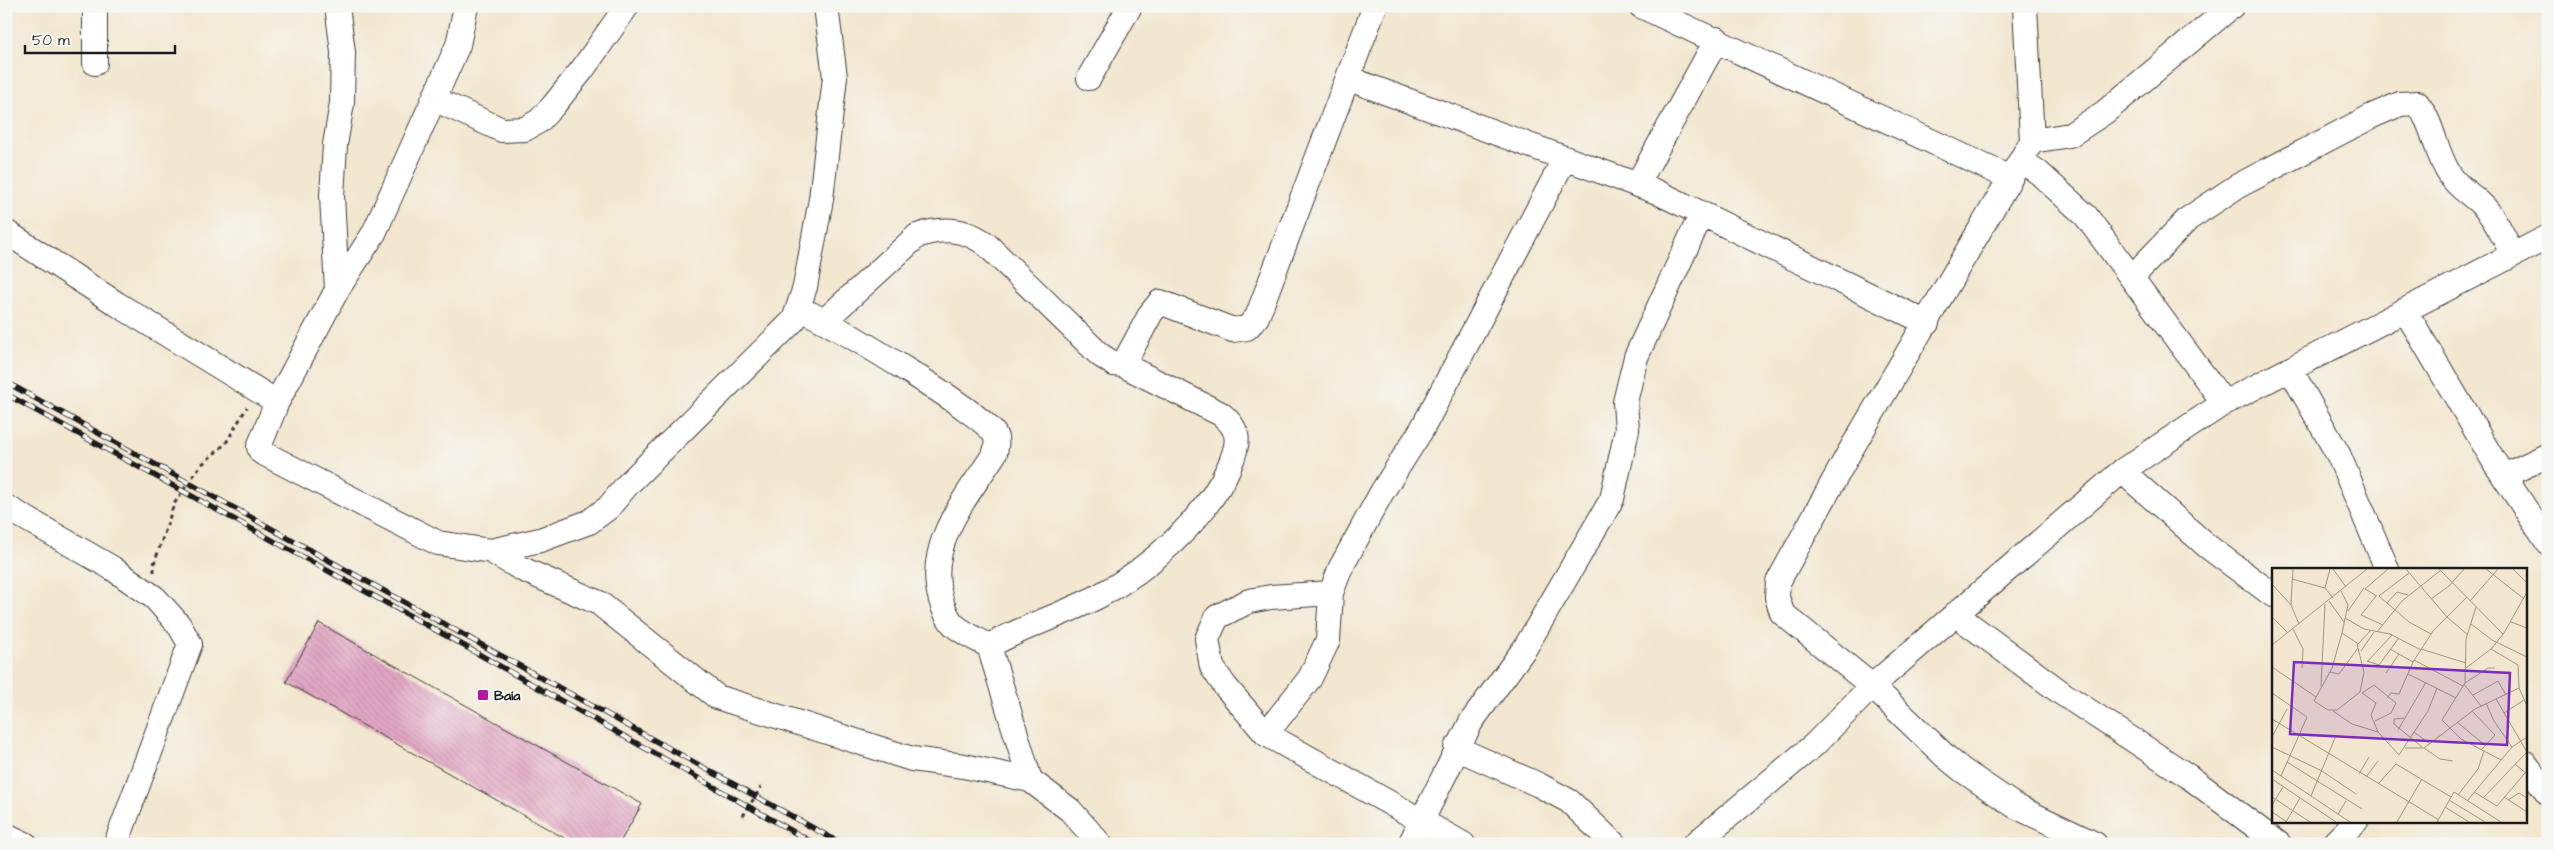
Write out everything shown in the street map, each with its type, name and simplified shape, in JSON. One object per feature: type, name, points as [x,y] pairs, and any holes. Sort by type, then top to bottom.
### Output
[{"type":"street","points":[[95,6],[95,63]]},
{"type":"street","points":[[337,6],[343,52],[342,103],[335,145],[332,196],[337,290]]},
{"type":"street","points":[[466,6],[458,45],[374,232],[268,396],[259,442],[261,452],[438,543],[491,551],[540,540],[564,532],[589,522],[608,508],[628,484],[767,349],[794,320],[805,287],[821,200],[835,77],[826,6]]},
{"type":"street","points":[[434,99],[502,130],[525,129],[539,121],[553,106],[582,70],[626,6]]},
{"type":"street","points":[[1089,78],[1130,6]]},
{"type":"street","points":[[1123,364],[1151,313],[1160,302],[1233,330],[1247,328],[1257,317],[1375,6]]},
{"type":"street","points":[[1641,6],[1717,40],[2021,160],[2040,172],[2086,216],[2224,403]]},
{"type":"street","points":[[2025,6],[2021,160],[1850,453],[1778,582],[1777,597],[1782,613],[1872,686],[1962,770],[2015,806],[2095,844]]},
{"type":"street","points":[[2021,160],[2070,135],[2098,117],[2232,6]]},
{"type":"street","points":[[1637,185],[1717,40]]},
{"type":"street","points":[[1349,76],[1360,83],[1637,185],[1927,323]]},
{"type":"street","points":[[2132,277],[2188,219],[2236,187],[2372,116],[2400,104],[2417,102],[2425,113],[2443,163],[2451,177],[2466,194],[2480,203],[2494,220],[2513,256]]},
{"type":"street","points":[[1266,734],[1310,678],[1328,640],[1331,593],[1340,569],[1382,492],[1422,429],[1565,158]]},
{"type":"street","points":[[1410,844],[1456,748],[1471,722],[1525,648],[1612,499],[1627,430],[1624,402],[1636,357],[1701,214]]},
{"type":"street","points":[[824,321],[917,236],[929,232],[954,229],[974,236],[986,244],[1100,355],[1114,364],[1123,364],[1221,414],[1232,423],[1237,442],[1223,481],[1212,498],[1172,543],[1118,585],[1080,605],[1015,632],[989,646]]},
{"type":"street","points":[[6,232],[116,304],[268,396]]},
{"type":"street","points":[[1695,844],[1814,745],[1872,686],[2122,471],[2224,403],[2548,237]]},
{"type":"street","points":[[798,307],[824,321],[966,409],[995,435],[997,446],[995,453],[945,533],[937,557],[936,584],[943,606],[954,626],[989,646],[1030,780]]},
{"type":"street","points":[[2406,310],[2504,476],[2548,544]]},
{"type":"street","points":[[2290,369],[2339,456],[2387,568]]},
{"type":"street","points":[[2504,476],[2548,454]]},
{"type":"street","points":[[2122,471],[2207,546],[2272,594]]},
{"type":"street","points":[[6,507],[112,568],[155,598],[179,625],[190,644],[116,844]]},
{"type":"street","points":[[491,551],[522,569],[599,602],[717,697],[912,759],[964,766],[1030,780],[1070,810],[1100,844]]},
{"type":"street","points":[[1331,593],[1271,597],[1249,601],[1217,617],[1207,638],[1212,667],[1225,686],[1266,734],[1463,844]]},
{"type":"street","points":[[1955,614],[2039,676],[2188,776],[2279,844]]},
{"type":"street","points":[[1456,748],[1540,785],[1569,802],[1614,844]]},
{"type":"street","points":[[2526,764],[2548,793]]},
{"type":"street","points":[[2333,844],[2355,822]]},
{"type":"street","points":[[6,835],[25,844]]},
{"type":"path","points":[[155,598],[154,564],[174,504],[200,466],[226,443],[268,396]]},
{"type":"path","points":[[743,816],[761,787]]},
{"type":"building","points":[[319,623],[642,804],[619,844],[575,844],[286,682]]},
{"type":"railway","points":[[6,382],[842,844]]},
{"type":"railway","points":[[6,394],[443,634],[815,844]]},
{"type":"place","name":"Baía","points":[[483,695]]}]
